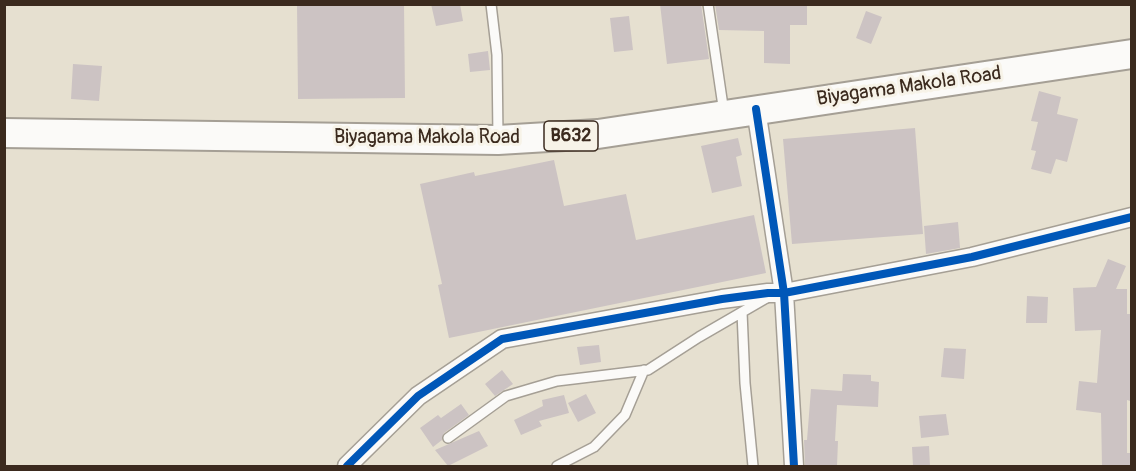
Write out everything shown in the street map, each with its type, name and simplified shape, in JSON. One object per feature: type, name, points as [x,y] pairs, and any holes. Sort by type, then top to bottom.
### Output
[{"type":"main road","name":"Biyagama Makola Road","points":[[4,134],[498,140],[598,134],[1131,54]]},
{"type":"street","points":[[756,110],[780,293],[794,466]]},
{"type":"street","points":[[347,466],[418,396],[502,339],[722,299],[780,293],[972,257],[1131,217]]},
{"type":"lane","points":[[491,4],[497,55],[498,140]]},
{"type":"lane","points":[[708,4],[724,115]]},
{"type":"lane","points":[[448,438],[506,396],[557,381],[644,370],[742,312],[780,293]]},
{"type":"lane","points":[[742,312],[745,383],[753,466]]},
{"type":"lane","points":[[557,466],[594,447],[625,415],[644,370]]},
{"type":"building","points":[[297,4],[404,4],[405,98],[298,99]]},
{"type":"building","points":[[431,4],[460,4],[463,21],[436,26]]},
{"type":"building","points":[[660,4],[701,4],[709,59],[667,64]]},
{"type":"building","points":[[715,4],[807,4],[807,25],[790,25],[790,64],[764,63],[764,31],[719,30]]},
{"type":"building","points":[[866,11],[882,17],[871,44],[856,38]]},
{"type":"building","points":[[629,16],[633,50],[614,52],[610,18]]},
{"type":"building","points":[[488,51],[490,70],[470,72],[468,54]]},
{"type":"building","points":[[73,64],[102,66],[99,101],[71,99]]},
{"type":"building","points":[[1039,91],[1061,97],[1057,114],[1078,119],[1067,162],[1056,159],[1051,174],[1031,169],[1036,151],[1031,150],[1038,122],[1031,121]]},
{"type":"building","points":[[915,128],[923,234],[792,244],[783,139]]},
{"type":"building","points":[[738,138],[742,155],[736,157],[742,186],[712,193],[701,146]]},
{"type":"building","points":[[554,160],[564,206],[626,194],[636,240],[754,215],[766,273],[449,338],[438,285],[442,284],[420,184],[474,172],[475,176]]},
{"type":"building","points":[[958,222],[960,248],[926,254],[924,226]]},
{"type":"building","points":[[1108,259],[1126,266],[1116,289],[1127,289],[1127,314],[1131,314],[1131,389],[1130,401],[1127,400],[1127,453],[1131,453],[1131,466],[1102,466],[1101,413],[1076,410],[1079,381],[1097,383],[1101,330],[1075,331],[1073,288],[1096,287]]},
{"type":"building","points":[[1027,296],[1048,297],[1047,323],[1026,323]]},
{"type":"building","points":[[599,345],[601,362],[580,365],[577,347]]},
{"type":"building","points":[[944,348],[966,349],[964,379],[941,377]]},
{"type":"building","points":[[502,370],[513,384],[495,396],[485,384]]},
{"type":"building","points":[[843,374],[871,375],[871,381],[879,382],[878,407],[837,405],[835,441],[838,441],[837,466],[805,466],[804,440],[807,440],[811,389],[842,391]]},
{"type":"building","points":[[586,394],[596,413],[578,422],[568,403]]},
{"type":"building","points":[[564,395],[569,413],[539,421],[542,426],[521,435],[514,420],[543,406],[542,400]]},
{"type":"building","points":[[461,404],[469,415],[444,433],[442,440],[433,447],[420,428],[438,415],[441,418]]},
{"type":"building","points":[[946,414],[949,435],[921,438],[919,416]]},
{"type":"building","points":[[479,431],[488,446],[448,466],[435,450]]},
{"type":"building","points":[[929,446],[930,466],[913,466],[912,447]]},
{"type":"cycle path","points":[[756,109],[784,293],[794,466]]},
{"type":"cycle path","points":[[347,466],[418,396],[502,339],[722,299],[784,293],[972,257],[1132,217]]}]
